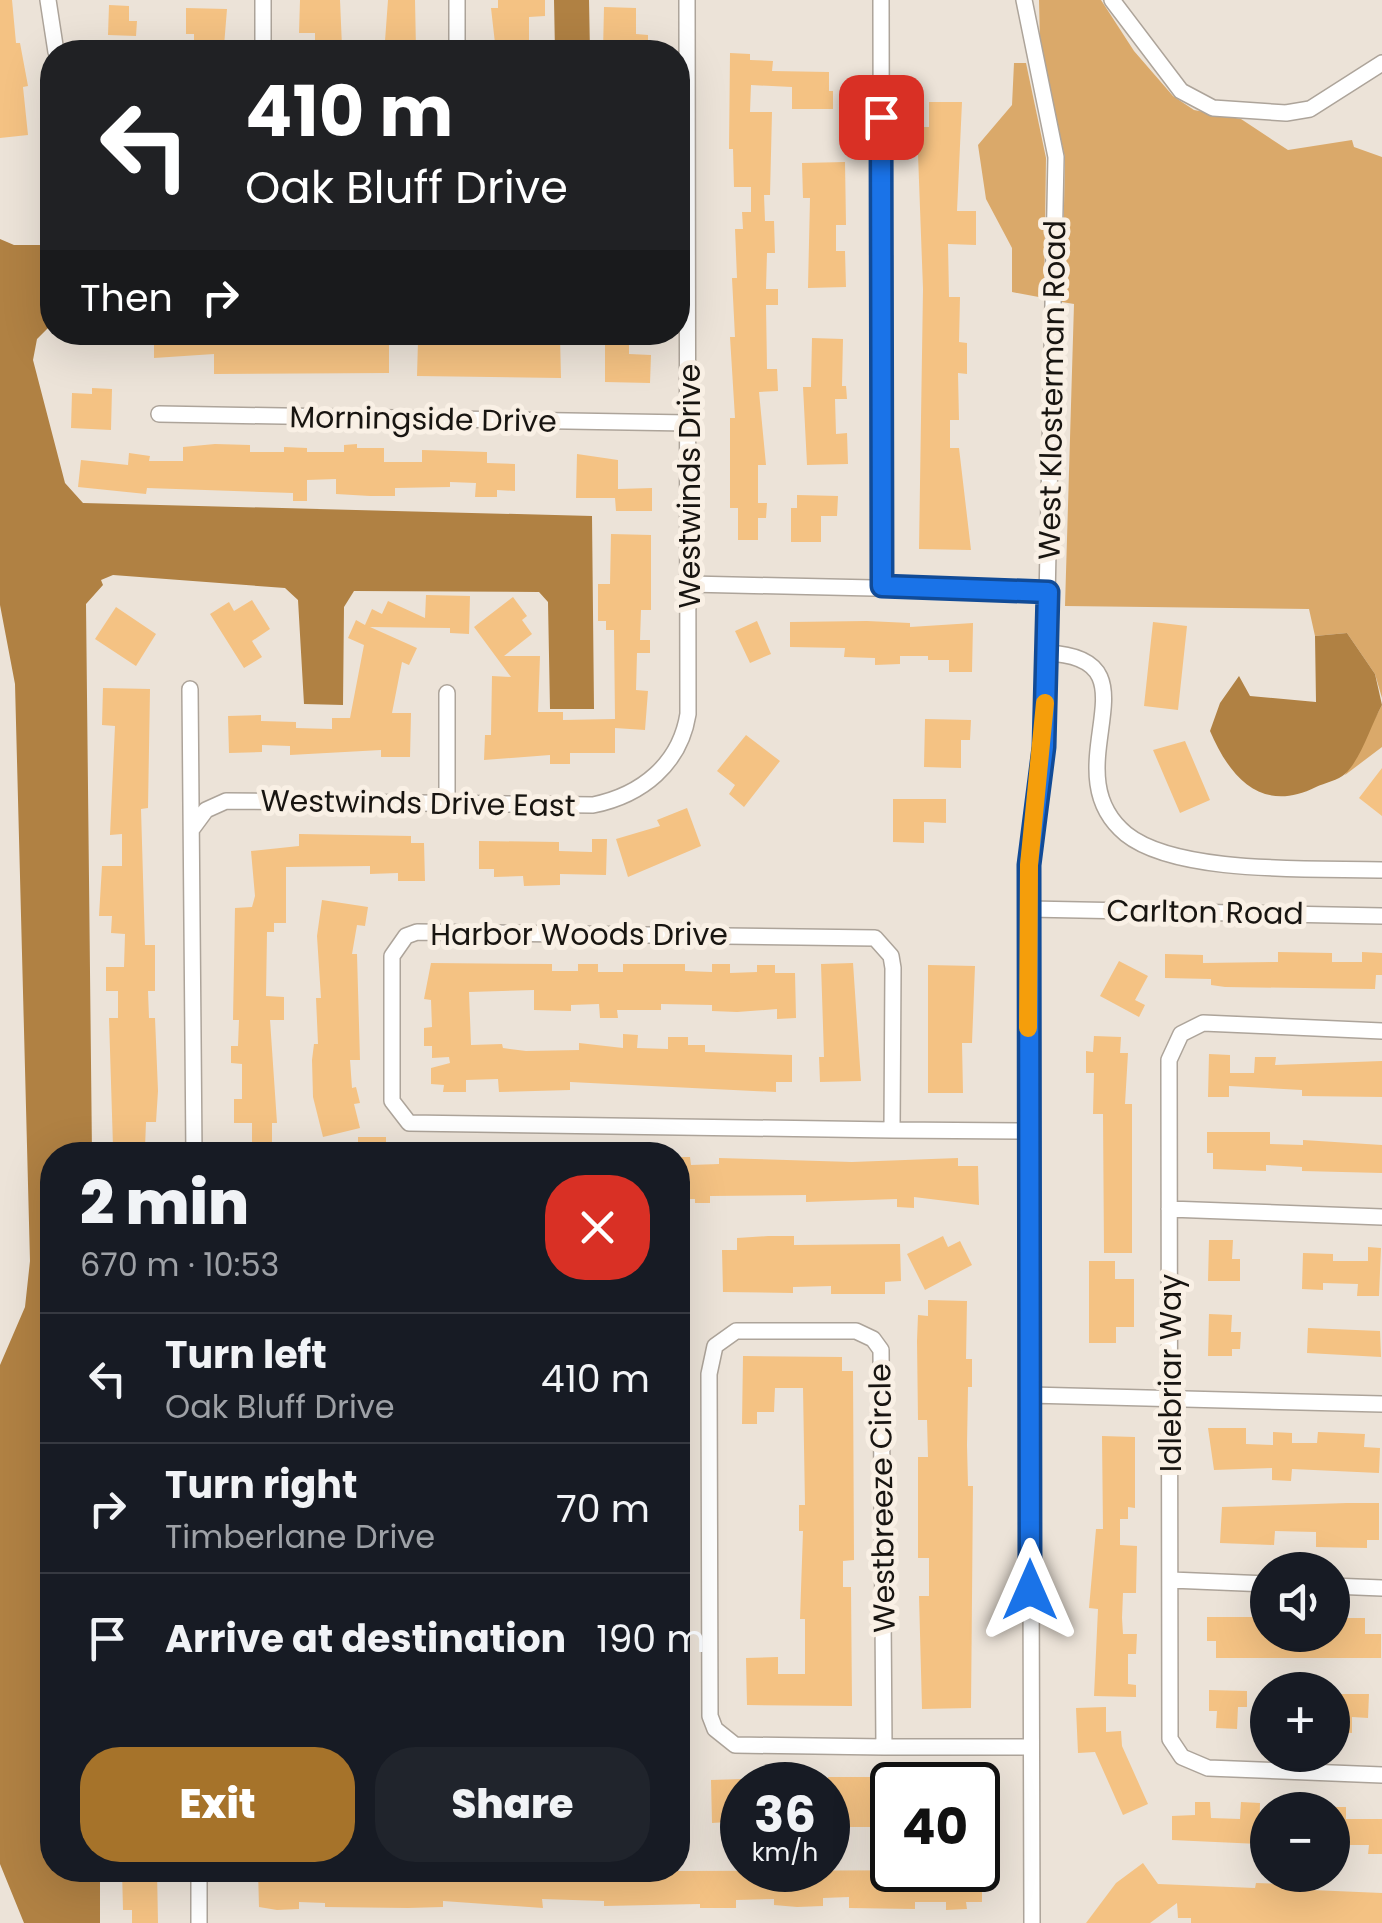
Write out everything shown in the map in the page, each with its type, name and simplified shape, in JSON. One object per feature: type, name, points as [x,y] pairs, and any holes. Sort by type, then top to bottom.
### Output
[{"type":"street","points":[[48,0],[54,40]]},
{"type":"street","points":[[263,0],[264,40]]},
{"type":"street","points":[[457,0],[457,40]]},
{"type":"street","name":"Westwinds Drive","points":[[687,0],[687,40]]},
{"type":"street","points":[[881,0],[882,586]]},
{"type":"street","name":"West Klosterman Road","points":[[1024,0],[1056,158],[1044,747],[1029,865],[1032,1923]]},
{"type":"street","points":[[1112,0],[1180,91],[1213,108],[1286,113],[1310,110],[1382,63]]},
{"type":"street","name":"Westwinds Drive","points":[[651,780],[671,759],[686,728],[690,584],[688,345]]},
{"type":"street","name":"Morningside Drive","points":[[158,414],[688,424]]},
{"type":"street","points":[[690,584],[1048,592]]},
{"type":"street","points":[[1046,652],[1086,658],[1102,677],[1105,699],[1095,744],[1101,792],[1110,816],[1129,836],[1152,849],[1192,862],[1382,870]]},
{"type":"street","points":[[190,688],[194,1142]]},
{"type":"street","points":[[447,693],[447,802]]},
{"type":"street","name":"Westwinds Drive East","points":[[192,829],[206,810],[226,800],[594,805],[622,797],[651,780]]},
{"type":"street","name":"Carlton Road","points":[[1029,909],[1382,916]]},
{"type":"street","name":"Harbor Woods Drive","points":[[892,1130],[893,968],[883,946],[866,935],[417,932],[406,936],[392,956],[392,1101],[409,1123],[892,1130],[1028,1131]]},
{"type":"street","name":"Idlebriar Way","points":[[1382,1031],[1203,1023],[1180,1034],[1170,1050],[1169,1209],[1170,1740],[1182,1757],[1208,1768],[1382,1774]]},
{"type":"street","points":[[1169,1209],[1382,1217]]},
{"type":"street","name":"Westbreeze Circle","points":[[736,1331],[856,1331],[873,1339],[881,1350],[884,1747],[735,1746],[715,1729],[710,1716],[709,1374],[715,1346],[736,1331]]},
{"type":"street","points":[[1030,1396],[1169,1396],[1382,1404]]},
{"type":"street","points":[[1171,1580],[1250,1583]]},
{"type":"street","points":[[1350,1587],[1382,1588]]},
{"type":"street","points":[[884,1747],[1031,1747]]},
{"type":"street","points":[[199,1882],[199,1923]]},
{"type":"shaded area","points":[[554,0],[589,0],[590,40],[555,40]]},
{"type":"shaded area","points":[[1039,0],[1101,0],[1134,51],[1173,96],[1194,110],[1241,119],[1288,150],[1352,140],[1354,147],[1382,157],[1382,698],[1375,674],[1347,633],[1315,636],[1309,609],[1065,606],[1074,304],[1062,302],[1065,158],[1040,43]]},
{"type":"shaded area","points":[[1014,63],[1026,63],[1046,158],[1044,298],[1012,292],[1012,248],[986,199],[978,145],[1012,105]]},
{"type":"shaded area","points":[[0,239],[14,245],[40,245],[40,336],[33,360],[65,483],[83,503],[592,516],[594,709],[550,709],[548,602],[539,592],[354,591],[344,607],[343,705],[304,704],[298,600],[285,588],[113,575],[101,580],[103,585],[86,604],[92,1142],[40,1142],[40,1882],[100,1882],[100,1923],[24,1923],[0,1864],[0,1365],[25,1307],[30,1261],[15,684],[0,605]]},
{"type":"shaded area","points":[[1347,633],[1375,674],[1382,705],[1351,768],[1342,776],[1297,794],[1264,794],[1250,787],[1227,763],[1210,731],[1220,703],[1239,676],[1250,696],[1316,702],[1315,636]]},
{"type":"shaded area","points":[[1382,705],[1382,747],[1345,775]]},
{"type":"building","points":[[0,0],[12,0],[16,43],[20,43],[28,86],[23,87],[28,135],[0,138]]},
{"type":"building","points":[[300,0],[340,0],[342,40],[315,40],[315,33],[299,33]]},
{"type":"building","points":[[388,0],[415,0],[416,40],[385,40]]},
{"type":"building","points":[[498,0],[545,0],[545,16],[529,17],[529,40],[495,40],[491,8],[498,8]]},
{"type":"building","points":[[109,5],[129,6],[129,21],[137,21],[136,36],[108,35]]},
{"type":"building","points":[[604,7],[636,8],[636,34],[648,35],[648,40],[603,40]]},
{"type":"building","points":[[186,8],[227,9],[224,40],[194,40],[194,34],[186,34]]},
{"type":"building","points":[[730,53],[750,54],[750,60],[773,61],[772,71],[829,72],[829,91],[833,91],[833,109],[792,109],[792,87],[751,85],[750,112],[772,112],[770,195],[764,195],[765,221],[774,221],[775,253],[767,253],[766,289],[778,289],[778,305],[766,305],[767,369],[777,369],[778,391],[759,392],[766,465],[758,465],[758,503],[767,503],[766,518],[758,518],[758,540],[738,540],[738,508],[730,508],[730,418],[735,418],[730,337],[735,337],[735,229],[743,229],[742,212],[751,212],[751,187],[734,187],[733,149],[729,149]]},
{"type":"building","points":[[929,102],[962,102],[957,211],[976,211],[976,245],[948,244],[949,297],[960,297],[959,342],[967,343],[967,374],[958,373],[959,420],[950,420],[950,448],[959,448],[971,550],[919,549],[923,289],[917,127],[929,127]]},
{"type":"building","points":[[845,162],[846,225],[836,225],[836,251],[845,251],[846,287],[808,288],[810,198],[803,198],[802,163]]},
{"type":"building","points":[[812,338],[843,339],[842,386],[846,386],[847,399],[835,399],[836,434],[847,433],[848,464],[807,465],[803,387],[811,387]]},
{"type":"building","points":[[154,345],[389,345],[389,373],[214,374],[214,354],[154,358]]},
{"type":"building","points":[[418,345],[560,345],[561,378],[417,376]]},
{"type":"building","points":[[605,345],[629,345],[629,354],[651,355],[650,383],[605,382]]},
{"type":"building","points":[[92,388],[112,389],[111,430],[71,428],[72,393],[92,394]]},
{"type":"building","points":[[357,444],[357,448],[384,448],[384,462],[422,462],[422,450],[487,452],[487,463],[515,464],[515,491],[497,490],[497,497],[475,497],[476,483],[450,482],[450,487],[395,488],[395,496],[370,496],[336,494],[336,479],[307,480],[307,501],[293,501],[293,493],[147,488],[146,494],[78,487],[81,460],[128,465],[129,453],[150,456],[149,461],[183,461],[183,447],[250,445],[250,452],[284,452],[284,447],[307,448],[307,452],[344,452],[344,445]]},
{"type":"building","points":[[577,454],[618,460],[618,489],[652,488],[652,511],[616,511],[615,498],[576,498]]},
{"type":"building","points":[[797,495],[838,496],[837,516],[821,516],[821,542],[791,542],[791,508],[797,508]]},
{"type":"building","points":[[611,534],[651,535],[651,610],[641,610],[640,640],[650,640],[650,653],[637,653],[636,690],[648,691],[645,730],[615,728],[615,753],[570,753],[570,764],[550,764],[550,755],[484,760],[485,735],[491,735],[492,676],[511,677],[474,627],[513,597],[527,616],[522,620],[532,634],[504,656],[540,656],[538,712],[563,712],[563,720],[615,719],[614,630],[606,630],[606,621],[598,621],[598,584],[610,584]]},
{"type":"building","points":[[426,595],[470,596],[469,634],[450,633],[450,628],[370,627],[417,648],[409,665],[402,662],[392,713],[411,713],[410,757],[381,757],[381,750],[290,755],[290,746],[262,745],[262,752],[229,753],[228,716],[261,715],[261,721],[296,722],[296,728],[332,729],[332,718],[350,718],[364,645],[348,638],[356,620],[365,625],[372,609],[382,614],[388,601],[425,618]]},
{"type":"building","points":[[252,600],[270,629],[252,641],[262,657],[244,668],[210,614],[229,602],[234,611]]},
{"type":"building","points":[[116,607],[156,634],[136,666],[95,639]]},
{"type":"building","points":[[757,621],[771,654],[750,663],[735,631]]},
{"type":"building","points":[[790,622],[910,623],[910,627],[973,623],[972,672],[949,672],[949,660],[928,660],[928,656],[900,656],[900,664],[875,665],[875,658],[844,657],[845,648],[790,647]]},
{"type":"building","points":[[1153,622],[1187,626],[1178,710],[1144,706]]},
{"type":"building","points":[[103,688],[150,689],[148,808],[141,809],[145,945],[155,945],[155,991],[148,991],[149,1018],[155,1018],[158,1091],[156,1122],[146,1122],[145,1142],[113,1142],[109,1018],[118,1018],[118,991],[106,991],[106,967],[124,967],[125,934],[111,933],[112,916],[99,916],[102,866],[122,866],[122,834],[110,835],[115,726],[102,725]]},
{"type":"building","points":[[925,719],[971,720],[970,740],[961,740],[961,768],[924,767]]},
{"type":"building","points":[[746,735],[780,761],[744,807],[729,794],[735,785],[717,771]]},
{"type":"building","points":[[1185,741],[1210,800],[1180,813],[1153,750]]},
{"type":"building","points":[[1382,768],[1382,816],[1359,798]]},
{"type":"building","points":[[893,799],[946,799],[946,823],[924,822],[924,843],[893,842]]},
{"type":"building","points":[[687,808],[701,846],[628,877],[616,839],[660,826],[657,820]]},
{"type":"building","points":[[299,834],[411,836],[411,843],[424,843],[425,881],[398,881],[398,873],[370,874],[370,866],[286,867],[286,923],[274,923],[274,932],[267,932],[266,996],[284,997],[284,1020],[270,1020],[277,1123],[272,1123],[272,1142],[252,1142],[252,1123],[234,1123],[234,1099],[242,1099],[242,1064],[231,1063],[231,1046],[238,1046],[239,1020],[233,1020],[235,908],[252,907],[255,896],[251,851],[299,846]]},
{"type":"building","points":[[592,839],[607,839],[606,875],[560,874],[560,885],[524,886],[523,876],[494,877],[494,869],[479,869],[479,841],[559,842],[559,851],[592,852]]},
{"type":"building","points":[[322,900],[368,907],[365,926],[357,925],[352,954],[357,954],[360,1060],[350,1060],[352,1088],[356,1087],[360,1103],[354,1104],[360,1128],[323,1137],[313,1097],[312,1060],[314,1044],[318,1044],[316,998],[321,998],[317,936]]},
{"type":"building","points":[[1278,952],[1332,953],[1332,962],[1362,962],[1362,952],[1382,953],[1382,975],[1376,975],[1375,989],[1225,987],[1211,985],[1211,979],[1165,978],[1165,954],[1203,955],[1203,963],[1278,962]]},
{"type":"building","points":[[1119,961],[1148,976],[1135,1000],[1145,1005],[1139,1017],[1100,996]]},
{"type":"building","points":[[431,963],[552,964],[552,971],[578,971],[578,964],[598,964],[598,972],[623,972],[623,964],[685,964],[685,971],[712,972],[712,964],[730,964],[730,973],[757,972],[757,965],[775,965],[775,973],[795,973],[796,1018],[777,1019],[777,1009],[712,1011],[712,1005],[661,1004],[661,1010],[617,1010],[618,1018],[600,1018],[599,1004],[571,1005],[571,1011],[534,1010],[534,990],[469,992],[471,1045],[502,1044],[503,1048],[526,1051],[579,1050],[579,1043],[623,1048],[623,1034],[638,1035],[637,1048],[668,1049],[668,1037],[688,1037],[688,1045],[705,1045],[705,1052],[792,1055],[792,1082],[776,1082],[776,1092],[570,1082],[570,1090],[499,1092],[498,1079],[466,1080],[466,1092],[443,1092],[444,1085],[431,1084],[431,1068],[450,1063],[449,1057],[432,1058],[432,1046],[424,1046],[424,1028],[432,1027],[431,1000],[424,999]]},
{"type":"building","points":[[853,963],[861,1081],[820,1082],[819,1057],[824,1057],[821,964]]},
{"type":"building","points":[[928,965],[975,966],[972,1043],[962,1043],[963,1093],[928,1093]]},
{"type":"building","points":[[1094,1036],[1121,1037],[1120,1053],[1128,1053],[1125,1104],[1132,1104],[1132,1253],[1104,1253],[1103,1114],[1093,1114],[1094,1073],[1086,1073],[1086,1051],[1093,1052]]},
{"type":"building","points":[[1209,1054],[1230,1055],[1230,1073],[1254,1073],[1255,1057],[1276,1057],[1275,1065],[1382,1061],[1382,1097],[1302,1096],[1302,1090],[1229,1086],[1229,1097],[1208,1097]]},
{"type":"building","points":[[1207,1132],[1270,1132],[1270,1144],[1303,1145],[1303,1140],[1382,1145],[1382,1173],[1302,1171],[1302,1167],[1266,1165],[1266,1171],[1213,1169],[1213,1153],[1207,1153]]},
{"type":"building","points":[[358,1137],[386,1137],[386,1142],[358,1142]]},
{"type":"building","points":[[690,1157],[691,1165],[719,1164],[719,1158],[852,1162],[958,1158],[958,1166],[978,1166],[979,1205],[914,1197],[914,1208],[897,1207],[897,1199],[806,1202],[806,1195],[710,1196],[710,1203],[695,1203],[695,1199],[690,1199]]},
{"type":"building","points":[[794,1236],[794,1245],[900,1244],[901,1281],[885,1282],[885,1294],[831,1294],[831,1286],[793,1287],[793,1293],[723,1292],[722,1250],[737,1250],[737,1238]]},
{"type":"building","points":[[943,1236],[948,1247],[960,1241],[972,1265],[925,1290],[907,1254]]},
{"type":"building","points":[[1209,1240],[1233,1240],[1232,1259],[1240,1259],[1240,1281],[1208,1281]]},
{"type":"building","points":[[1368,1247],[1381,1248],[1379,1296],[1357,1296],[1358,1284],[1323,1283],[1323,1290],[1302,1289],[1303,1253],[1333,1254],[1333,1261],[1368,1261]]},
{"type":"building","points":[[1089,1261],[1115,1261],[1115,1279],[1134,1279],[1134,1327],[1116,1327],[1116,1343],[1089,1343]]},
{"type":"building","points":[[928,1300],[967,1301],[966,1359],[972,1359],[967,1445],[968,1486],[973,1486],[971,1708],[922,1709],[919,1596],[929,1596],[929,1558],[918,1558],[918,1457],[928,1457],[927,1420],[918,1420],[917,1341],[918,1315],[928,1316]]},
{"type":"building","points":[[1209,1314],[1232,1315],[1231,1332],[1241,1332],[1240,1349],[1232,1349],[1232,1356],[1208,1356]]},
{"type":"building","points":[[1308,1328],[1380,1331],[1381,1357],[1307,1353]]},
{"type":"building","points":[[743,1356],[842,1357],[842,1371],[853,1371],[854,1560],[843,1561],[843,1587],[851,1587],[852,1706],[747,1705],[746,1658],[778,1657],[778,1674],[805,1674],[805,1619],[800,1619],[803,1531],[799,1531],[799,1505],[805,1505],[803,1388],[775,1388],[774,1412],[757,1412],[757,1424],[742,1424]]},
{"type":"building","points":[[1208,1428],[1246,1428],[1246,1444],[1273,1445],[1273,1432],[1292,1433],[1292,1443],[1317,1443],[1318,1432],[1365,1434],[1364,1447],[1380,1448],[1379,1473],[1292,1469],[1291,1481],[1272,1480],[1272,1468],[1214,1470]]},
{"type":"building","points":[[1102,1436],[1135,1437],[1135,1508],[1128,1507],[1128,1519],[1120,1519],[1120,1545],[1137,1546],[1136,1593],[1123,1593],[1122,1618],[1123,1634],[1137,1634],[1136,1654],[1128,1654],[1128,1684],[1136,1685],[1136,1697],[1094,1696],[1098,1609],[1089,1608],[1096,1529],[1103,1529]]},
{"type":"building","points":[[1379,1503],[1379,1540],[1367,1540],[1367,1548],[1316,1547],[1316,1532],[1275,1531],[1274,1545],[1220,1543],[1222,1507]]},
{"type":"building","points":[[1207,1617],[1250,1617],[1250,1652],[1350,1652],[1350,1618],[1365,1618],[1365,1634],[1381,1634],[1381,1658],[1216,1658],[1216,1641],[1207,1641]]},
{"type":"building","points":[[1209,1690],[1247,1691],[1247,1707],[1238,1707],[1237,1729],[1216,1728],[1217,1711],[1209,1711]]},
{"type":"building","points":[[1350,1694],[1369,1694],[1368,1718],[1352,1717],[1352,1733]]},
{"type":"building","points":[[1106,1707],[1106,1732],[1121,1731],[1122,1746],[1148,1804],[1123,1815],[1095,1752],[1078,1753],[1076,1708]]},
{"type":"building","points":[[850,1777],[870,1777],[870,1827],[850,1827]]},
{"type":"building","points":[[711,1780],[720,1780],[720,1822],[712,1823]]},
{"type":"building","points":[[1195,1802],[1210,1802],[1211,1818],[1240,1819],[1241,1802],[1250,1802],[1250,1844],[1172,1840],[1172,1816],[1195,1815]]},
{"type":"building","points":[[1350,1819],[1382,1819],[1382,1854],[1368,1854],[1369,1845],[1350,1845]]},
{"type":"building","points":[[1143,1863],[1158,1884],[1250,1888],[1250,1892],[1382,1893],[1382,1923],[1191,1923],[1191,1918],[1178,1918],[1177,1903],[1150,1923],[1086,1923],[1116,1883]]},
{"type":"building","points":[[850,1870],[870,1870],[870,1892],[982,1892],[982,1902],[966,1902],[967,1909],[946,1910],[946,1902],[915,1902],[915,1909],[849,1908],[849,1897],[823,1898],[823,1906],[797,1907],[774,1905],[774,1899],[736,1900],[736,1908],[700,1908],[700,1904],[604,1906],[604,1901],[542,1899],[543,1908],[443,1901],[443,1907],[408,1908],[325,1907],[325,1903],[299,1902],[299,1909],[259,1907],[258,1882],[690,1882],[690,1871],[720,1871],[720,1892],[850,1892]]},
{"type":"building","points":[[122,1882],[157,1882],[158,1923],[132,1923],[132,1910],[123,1910]]},
{"type":"slow traffic","points":[[1028,1028],[1029,865],[1044,747],[1045,703]]},
{"type":"route","points":[[881,117],[882,586],[1048,592],[1044,747],[1029,865],[1030,1590]]}]
